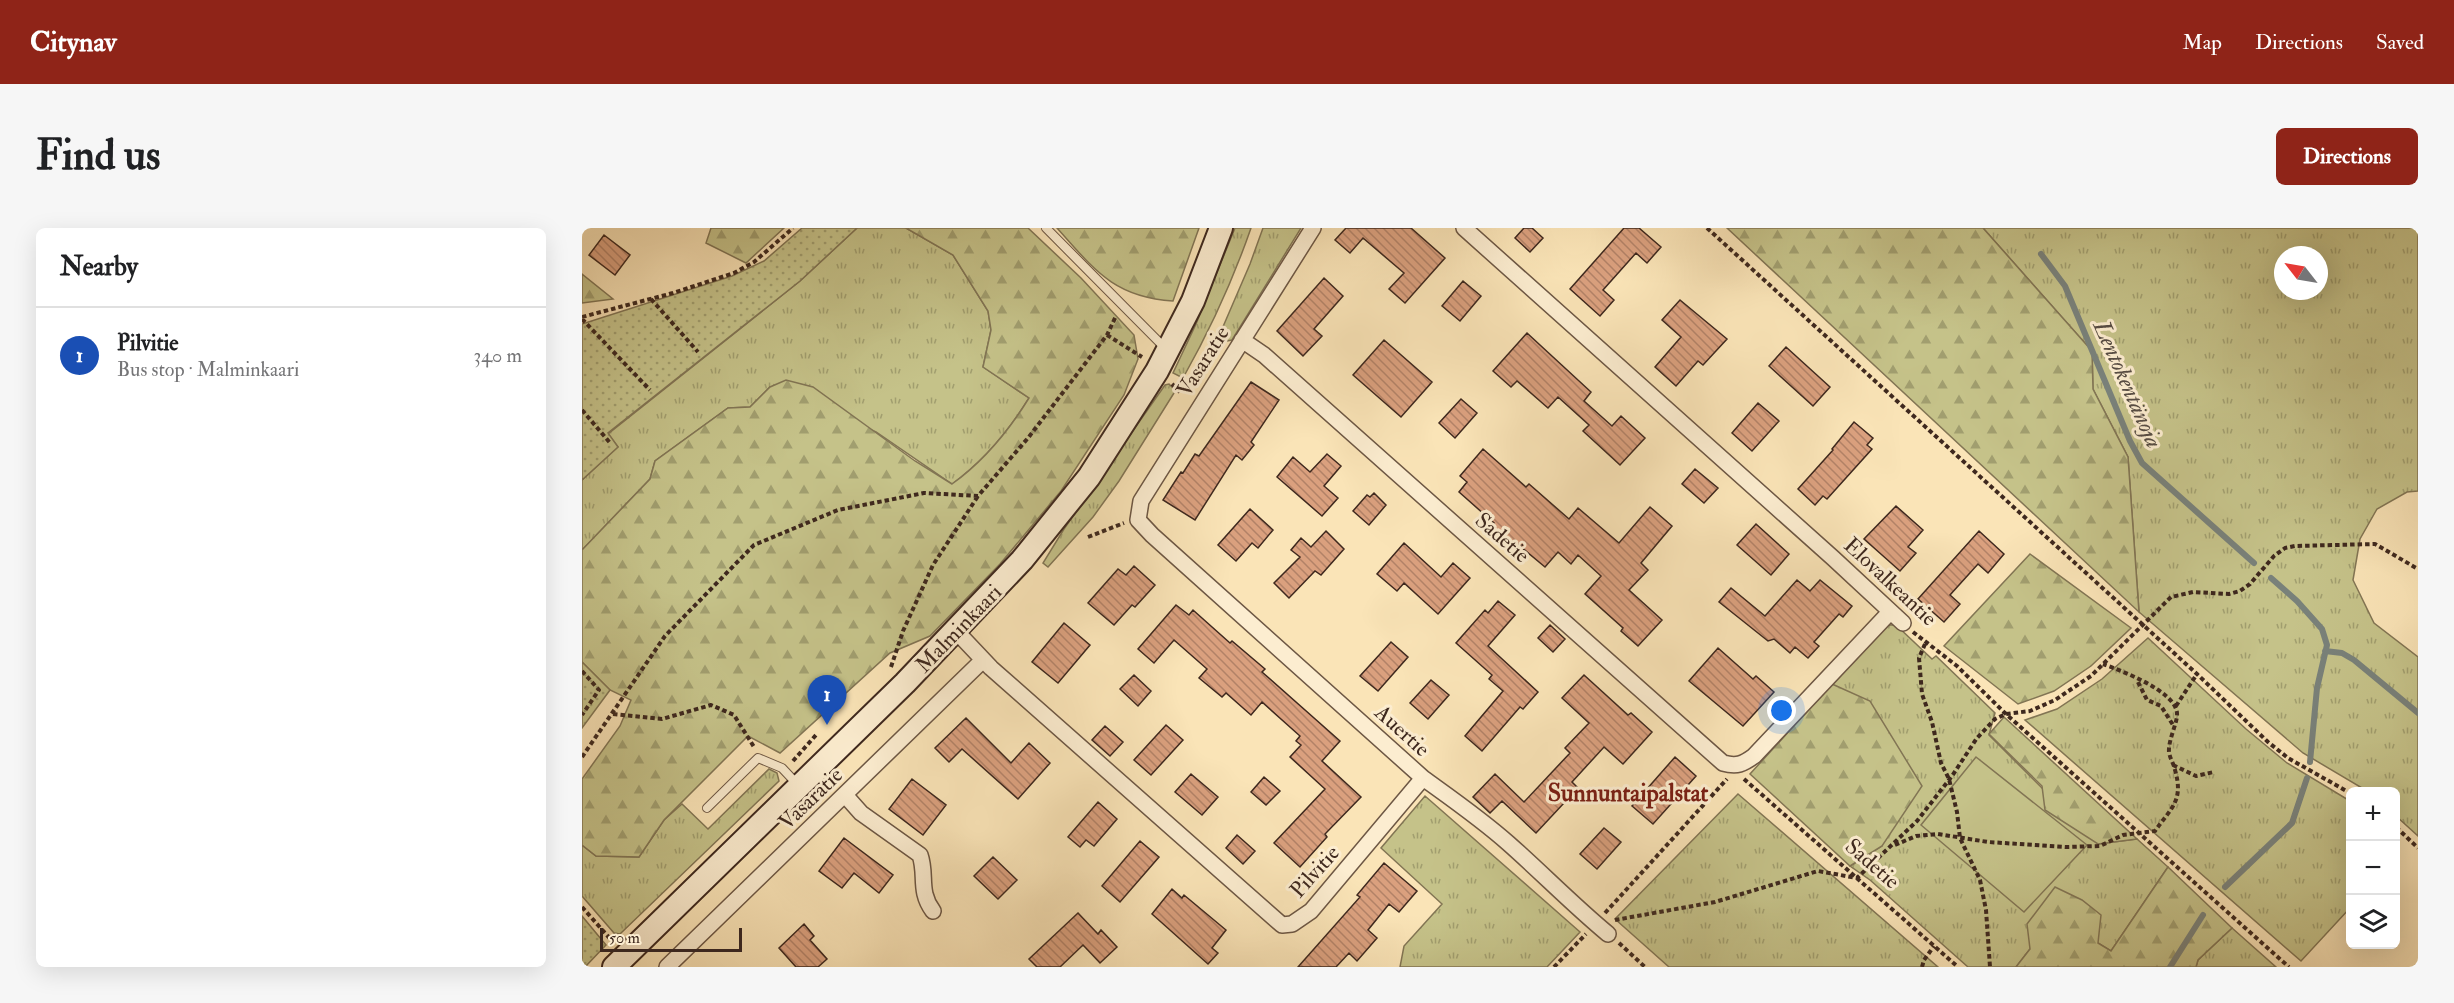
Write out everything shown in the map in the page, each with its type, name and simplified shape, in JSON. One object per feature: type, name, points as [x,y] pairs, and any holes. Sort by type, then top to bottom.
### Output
[{"type":"main road","name":"Malminkaari","points":[[614,967],[956,631],[1022,560],[1089,477],[1168,351],[1192,301],[1221,228]]},
{"type":"street","name":"Vasaratie","points":[[1138,520],[1141,501],[1313,228]]},
{"type":"street","name":"Elovalkeantie","points":[[1464,228],[1833,558],[1903,624]]},
{"type":"street","name":"Sadetie","points":[[1242,340],[1297,385],[1723,763],[1735,766]]},
{"type":"street","name":"Auertie","points":[[1138,520],[1146,530],[1423,778],[1458,802],[1509,844],[1608,934]]},
{"type":"street","points":[[1735,766],[1744,764],[1754,756],[1890,612]]},
{"type":"street","name":"Pilvitie","points":[[956,631],[984,660],[1282,925],[1292,924],[1311,911],[1423,778]]},
{"type":"street","name":"Vasaratie","points":[[667,967],[984,660]]},
{"type":"street","points":[[845,795],[861,813],[920,855],[923,864],[922,882],[926,902],[933,911]]},
{"type":"lane","points":[[1046,228],[1168,351]]},
{"type":"lane","points":[[707,808],[758,758],[782,768],[798,785]]},
{"type":"path","points":[[650,390],[582,318],[734,273],[754,262],[793,228]]},
{"type":"path","points":[[1707,228],[2197,674],[2268,742],[2288,758],[2346,791]]},
{"type":"path","points":[[651,299],[698,352]]},
{"type":"path","points":[[891,668],[903,631],[933,565],[978,496],[1028,438],[1107,335],[1121,305]]},
{"type":"path","points":[[1107,335],[1140,356]]},
{"type":"path","points":[[582,410],[611,444]]},
{"type":"path","points":[[582,757],[665,636],[754,544],[838,510],[924,493],[978,496]]},
{"type":"path","points":[[1088,537],[1138,520]]},
{"type":"path","points":[[1596,924],[1715,902],[1818,871],[1857,878],[1917,822],[1977,738],[1995,719],[2006,714],[2030,711],[2055,700],[2091,676],[2165,601],[2179,593],[2229,594],[2246,588],[2274,556],[2285,548],[2295,546],[2375,544],[2418,569]]},
{"type":"path","name":"Elovalkeantie","points":[[1903,624],[1925,644],[1957,666],[2006,714],[2289,967]]},
{"type":"path","points":[[1925,644],[1918,658],[1922,694],[1932,722],[1941,763],[1949,779],[1958,812],[1960,838],[1980,880],[1986,910],[1990,967]]},
{"type":"path","points":[[1892,847],[1916,836],[1938,834],[1988,842],[2065,847],[2100,846],[2123,835],[2155,831],[2175,806],[2178,796],[2169,752],[2173,726],[2178,715],[2176,706],[2157,688],[2103,664]]},
{"type":"path","points":[[582,671],[599,690],[582,714]]},
{"type":"path","points":[[2176,706],[2197,674]]},
{"type":"path","points":[[2136,679],[2147,700],[2161,706],[2173,726]]},
{"type":"path","points":[[612,714],[662,719],[711,705],[734,715],[752,740],[758,758]]},
{"type":"path","points":[[782,768],[793,760],[816,735]]},
{"type":"path","points":[[2173,765],[2196,776],[2214,772]]},
{"type":"path","points":[[1554,967],[1725,782],[1735,766]]},
{"type":"path","name":"Sadetie","points":[[1735,766],[1748,784],[1958,967]]},
{"type":"path","points":[[2400,831],[2418,848]]},
{"type":"path","points":[[582,907],[612,941]]},
{"type":"path","points":[[1608,934],[1645,967]]},
{"type":"path","points":[[1922,967],[1934,946]]},
{"type":"green space","points":[[711,228],[784,228],[746,263],[706,243]]},
{"type":"green space","points":[[802,228],[857,228],[800,281],[608,433],[618,447],[582,480],[582,324],[732,276],[764,261]]},
{"type":"green space","points":[[857,228],[906,228],[953,255],[988,311],[991,330],[983,367],[1029,398],[995,445],[975,466],[952,484],[876,432],[770,387],[750,407],[728,408],[655,461],[650,479],[582,550],[582,480],[618,447],[608,434],[800,281]]},
{"type":"green space","points":[[906,228],[1028,228],[1081,278],[1134,335],[1138,359],[1124,395],[1061,491],[1000,564],[930,636],[890,653],[780,753],[748,736],[664,820],[639,857],[596,856],[582,845],[582,779],[620,726],[631,700],[610,690],[582,662],[582,550],[650,479],[655,461],[728,408],[750,407],[770,387],[786,380],[813,387],[915,461],[952,484],[975,466],[995,445],[1029,398],[983,367],[991,330],[988,311],[953,255]]},
{"type":"green space","points":[[1057,228],[1199,228],[1173,301],[1135,294],[1120,287],[1094,268]]},
{"type":"green space","points":[[1235,228],[1251,228],[1237,267],[1183,378],[1173,373],[1196,324]]},
{"type":"green space","points":[[1263,228],[1301,228],[1232,340],[1216,343],[1250,264]]},
{"type":"green space","points":[[1727,228],[1983,228],[2092,351],[2093,389],[2128,457],[2139,612]]},
{"type":"green space","points":[[1983,228],[2418,228],[2418,491],[2407,492],[2377,509],[2360,539],[2353,580],[2374,623],[2418,657],[2418,836],[2400,820],[2400,787],[2360,787],[2303,753],[2139,612],[2128,457],[2093,389],[2092,351]]},
{"type":"green space","points":[[582,274],[613,299],[582,303]]},
{"type":"green space","points":[[1169,384],[1174,389],[1174,393],[1119,481],[1093,517],[1048,567],[1043,563],[1064,529],[1165,385]]},
{"type":"green space","points":[[2030,554],[2131,628],[2091,666],[2054,691],[2018,704],[1944,646]]},
{"type":"green space","points":[[1885,625],[1896,625],[1932,659],[1936,656],[1995,713],[1989,735],[2098,844],[2137,839],[2168,867],[2111,951],[2098,943],[2030,949],[2016,967],[1968,967],[1870,880],[1850,866],[1882,846],[1832,684]]},
{"type":"green space","points":[[2148,638],[2246,729],[2287,763],[2346,799],[2346,912],[2301,961],[2025,720],[2057,709],[2102,679]]},
{"type":"green space","points":[[582,662],[610,690],[582,728]]},
{"type":"green space","points":[[1832,684],[1870,701],[1922,786],[1882,846],[1850,866],[1750,774]]},
{"type":"green space","points":[[2004,717],[2137,839],[2098,844],[2045,810],[2042,786],[1989,734]]},
{"type":"green space","points":[[1976,757],[2087,845],[2024,912],[1921,825]]},
{"type":"green space","points":[[769,769],[777,773],[779,781],[620,934],[614,933],[582,896],[582,845],[596,856],[639,857],[664,820],[682,804],[708,829]]},
{"type":"green space","points":[[1738,794],[1938,967],[1669,967],[1615,919]]},
{"type":"green space","points":[[1425,796],[1580,932],[1547,967],[1400,967],[1404,946],[1442,904],[1381,848]]},
{"type":"green space","points":[[2168,867],[2232,928],[2198,960],[2196,967],[2016,967],[2030,949],[2027,924],[2055,887],[2082,900],[2101,915],[2098,943],[2111,951]]},
{"type":"green space","points":[[582,916],[606,945],[585,967],[582,967]]},
{"type":"green space","points":[[2232,928],[2276,967],[2196,967],[2198,960]]},
{"type":"building","points":[[1346,228],[1411,228],[1445,258],[1405,303],[1389,289],[1404,273],[1363,238],[1350,253],[1335,240]]},
{"type":"building","points":[[1524,228],[1532,228],[1543,238],[1530,252],[1515,238]]},
{"type":"building","points":[[1624,228],[1639,228],[1661,247],[1647,263],[1636,253],[1603,290],[1614,300],[1600,316],[1570,289]]},
{"type":"building","points":[[604,235],[630,255],[615,275],[589,255]]},
{"type":"building","points":[[1324,278],[1343,296],[1314,329],[1322,336],[1303,356],[1277,331]]},
{"type":"building","points":[[1463,281],[1481,296],[1460,321],[1442,306]]},
{"type":"building","points":[[1680,300],[1727,339],[1703,365],[1698,361],[1676,386],[1655,367],[1681,337],[1662,320]]},
{"type":"building","points":[[1527,333],[1591,392],[1584,401],[1612,426],[1621,416],[1645,438],[1620,465],[1583,431],[1589,425],[1558,397],[1548,408],[1517,381],[1511,387],[1493,371]]},
{"type":"building","points":[[1384,340],[1432,382],[1401,417],[1353,375]]},
{"type":"building","points":[[1786,347],[1830,387],[1813,406],[1769,366]]},
{"type":"building","points":[[1251,382],[1279,400],[1251,442],[1254,445],[1242,460],[1236,455],[1195,520],[1163,500],[1195,454],[1199,456]]},
{"type":"building","points":[[1461,399],[1477,413],[1455,438],[1439,423]]},
{"type":"building","points":[[1758,403],[1779,421],[1752,451],[1732,433]]},
{"type":"building","points":[[1854,422],[1873,438],[1867,445],[1872,449],[1827,499],[1823,496],[1815,505],[1798,489],[1833,450]]},
{"type":"building","points":[[1483,449],[1526,487],[1529,484],[1569,519],[1578,508],[1619,543],[1650,507],[1672,526],[1641,563],[1648,570],[1629,590],[1662,620],[1638,646],[1621,631],[1623,628],[1585,594],[1601,576],[1578,555],[1571,564],[1558,552],[1545,567],[1515,542],[1512,544],[1492,526],[1494,523],[1459,492],[1467,482],[1460,476]]},
{"type":"building","points":[[1327,454],[1341,466],[1324,486],[1338,498],[1322,516],[1277,477],[1293,457],[1310,472]]},
{"type":"building","points":[[1695,469],[1718,488],[1704,503],[1682,484]]},
{"type":"building","points":[[1374,493],[1386,505],[1369,525],[1353,511],[1367,495],[1370,497]]},
{"type":"building","points":[[1896,506],[1923,530],[1908,547],[1916,553],[1900,571],[1864,539]]},
{"type":"building","points":[[1250,509],[1273,530],[1258,548],[1252,543],[1236,561],[1218,545]]},
{"type":"building","points":[[1756,524],[1789,554],[1771,575],[1737,545]]},
{"type":"building","points":[[1326,531],[1344,549],[1321,575],[1315,571],[1289,598],[1274,583],[1300,557],[1291,550],[1301,538],[1311,547]]},
{"type":"building","points":[[1979,531],[2004,554],[1988,573],[1978,564],[1950,595],[1960,604],[1944,622],[1918,599]]},
{"type":"building","points":[[1404,543],[1441,577],[1453,563],[1470,578],[1438,614],[1404,583],[1397,591],[1377,574]]},
{"type":"building","points":[[1134,566],[1155,585],[1114,625],[1088,603],[1118,569],[1126,575]]},
{"type":"building","points":[[1797,580],[1810,591],[1820,580],[1852,606],[1843,617],[1839,614],[1814,642],[1819,646],[1808,658],[1795,647],[1790,653],[1774,639],[1768,641],[1719,602],[1731,588],[1765,616]]},
{"type":"building","points":[[1498,601],[1515,615],[1488,646],[1538,692],[1523,709],[1520,707],[1482,751],[1465,736],[1503,691],[1489,679],[1492,675],[1456,643],[1485,610],[1488,613]]},
{"type":"building","points":[[1176,605],[1189,615],[1193,610],[1230,643],[1232,641],[1265,669],[1262,672],[1340,741],[1322,761],[1361,797],[1325,834],[1327,837],[1300,867],[1274,843],[1325,789],[1290,757],[1301,745],[1296,741],[1300,736],[1262,702],[1251,715],[1226,693],[1222,697],[1199,678],[1207,669],[1174,640],[1154,663],[1138,649]]},
{"type":"building","points":[[1064,623],[1090,645],[1058,683],[1032,662]]},
{"type":"building","points":[[1550,625],[1565,639],[1553,652],[1538,638]]},
{"type":"building","points":[[1391,642],[1408,657],[1378,691],[1360,676]]},
{"type":"building","points":[[1718,648],[1753,679],[1756,676],[1774,692],[1743,726],[1689,681]]},
{"type":"building","points":[[1134,675],[1151,691],[1138,706],[1120,689]]},
{"type":"building","points":[[1584,675],[1628,715],[1631,713],[1652,732],[1623,764],[1604,747],[1572,782],[1578,788],[1536,833],[1502,801],[1490,813],[1473,797],[1495,774],[1524,802],[1570,753],[1565,748],[1589,723],[1562,698]]},
{"type":"building","points":[[1431,680],[1449,695],[1428,719],[1410,703]]},
{"type":"building","points":[[966,718],[1011,763],[1029,743],[1050,763],[1018,799],[962,749],[949,762],[935,748]]},
{"type":"building","points":[[1166,725],[1183,740],[1151,775],[1134,760]]},
{"type":"building","points":[[1105,726],[1123,742],[1110,756],[1092,740]]},
{"type":"building","points":[[1675,757],[1696,776],[1653,824],[1632,806]]},
{"type":"building","points":[[1191,774],[1218,797],[1202,815],[1175,792]]},
{"type":"building","points":[[1264,777],[1280,791],[1266,805],[1251,792]]},
{"type":"building","points":[[912,779],[946,805],[923,835],[889,809]]},
{"type":"building","points":[[1098,802],[1117,819],[1094,846],[1086,840],[1080,847],[1068,837]]},
{"type":"building","points":[[1604,828],[1621,842],[1597,869],[1580,854]]},
{"type":"building","points":[[1237,835],[1255,851],[1243,864],[1226,848]]},
{"type":"building","points":[[844,838],[893,875],[879,893],[854,873],[842,888],[819,871]]},
{"type":"building","points":[[1140,841],[1159,857],[1120,902],[1102,886]]},
{"type":"building","points":[[993,857],[1017,880],[998,899],[974,876]]},
{"type":"building","points":[[1384,863],[1417,891],[1399,912],[1389,904],[1368,930],[1377,938],[1357,961],[1349,953],[1336,967],[1298,967],[1360,897],[1357,895]]},
{"type":"building","points":[[1172,889],[1182,898],[1184,895],[1226,930],[1212,948],[1218,953],[1208,964],[1152,914]]},
{"type":"building","points":[[1078,913],[1098,934],[1101,930],[1117,947],[1100,963],[1083,945],[1060,967],[1037,967],[1029,959]]},
{"type":"building","points":[[804,924],[814,936],[810,940],[827,959],[818,967],[796,967],[779,948]]},
{"type":"waterway","name":"Lentokentänoja","points":[[2041,254],[2065,286],[2130,441],[2142,463],[2254,563]]},
{"type":"waterway","name":"Lentokentänoja","points":[[2271,578],[2297,601],[2322,629],[2327,645],[2317,688],[2310,762]]},
{"type":"waterway","points":[[2325,651],[2342,653],[2354,660],[2418,713]]},
{"type":"waterway","name":"Lentokentänoja","points":[[2225,887],[2292,823],[2307,778]]},
{"type":"waterway","name":"Lentokentänoja","points":[[2170,967],[2203,915]]},
{"type":"place","name":"Pilvitie","points":[[827,725]]},
{"type":"district","name":"Sunnuntaipalstat","points":[[1628,793]]}]
